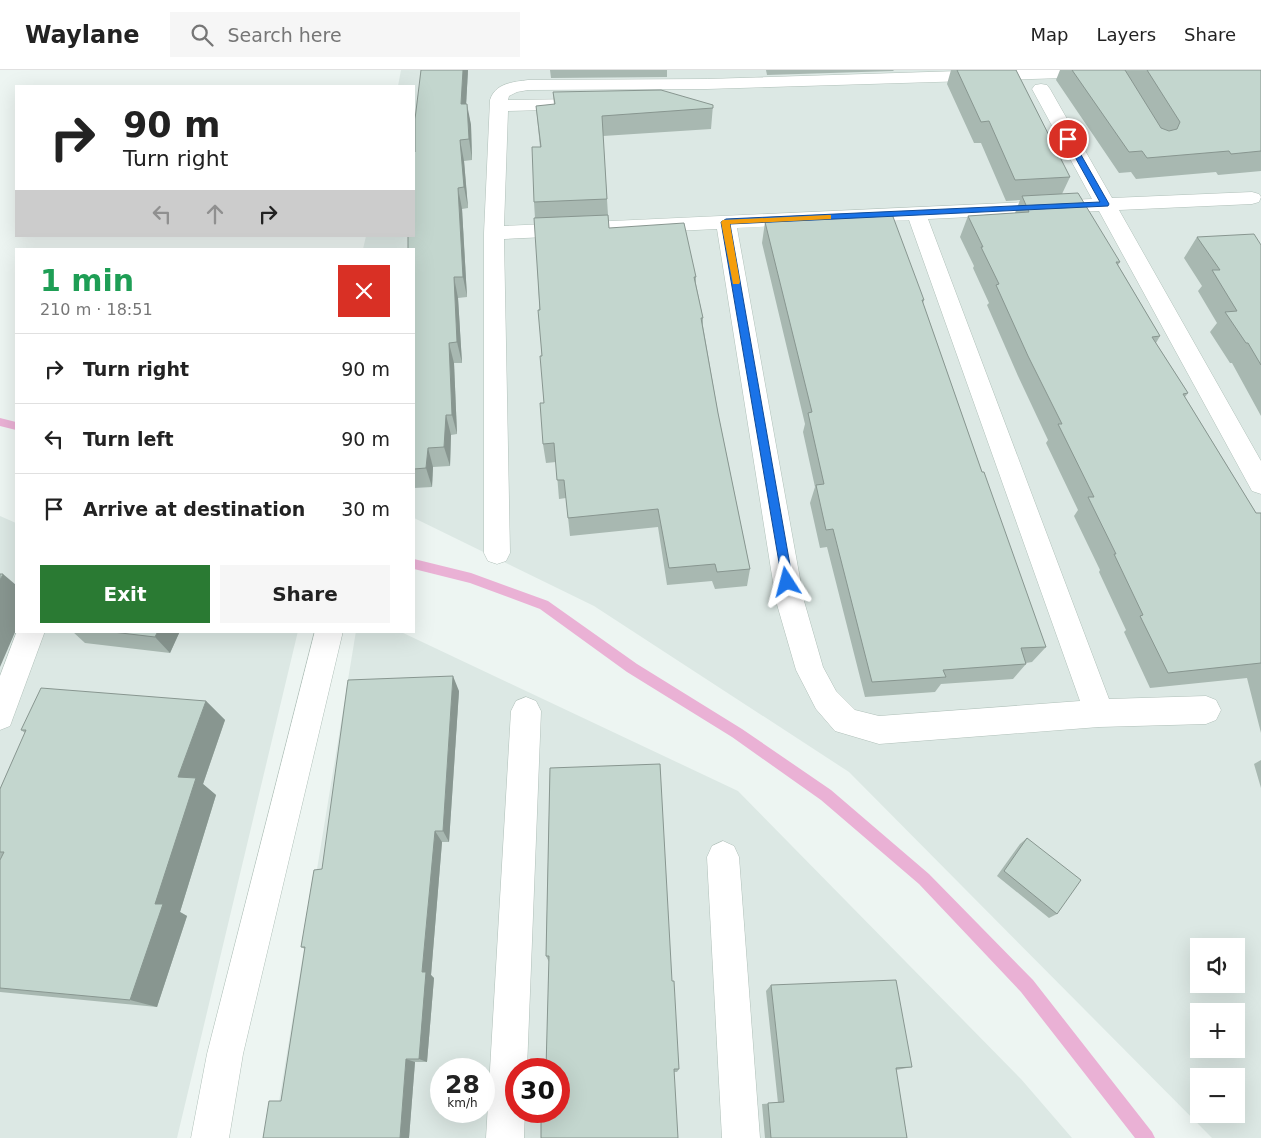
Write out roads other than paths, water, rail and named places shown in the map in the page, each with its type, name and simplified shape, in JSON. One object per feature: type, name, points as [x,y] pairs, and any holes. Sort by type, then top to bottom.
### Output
[{"type":"street","points":[[497,553],[494,233],[498,100],[500,93],[512,87],[528,85],[705,77],[744,76],[930,80],[1114,72]]},
{"type":"street","points":[[744,76],[750,100]]},
{"type":"street","points":[[705,77],[710,102]]},
{"type":"street","points":[[818,98],[930,80],[1041,90],[1104,88]]},
{"type":"street","points":[[1041,90],[1261,484]]},
{"type":"street","points":[[499,106],[595,104]]},
{"type":"street","points":[[494,233],[1252,198]]},
{"type":"street","points":[[916,213],[1099,713]]},
{"type":"street","points":[[726,222],[790,601],[810,670],[826,700],[846,721],[878,730],[1099,713],[1206,710]]},
{"type":"street","points":[[0,716],[31,633]]},
{"type":"street","points":[[210,1138],[225,1054],[329,633]]},
{"type":"street","points":[[505,1138],[526,711]]},
{"type":"street","points":[[724,857],[741,1138]]},
{"type":"waterway","points":[[0,422],[15,426]]},
{"type":"waterway","points":[[415,564],[471,578],[544,605],[632,668],[737,733],[826,795],[924,879],[1027,986],[1146,1138]]}]
